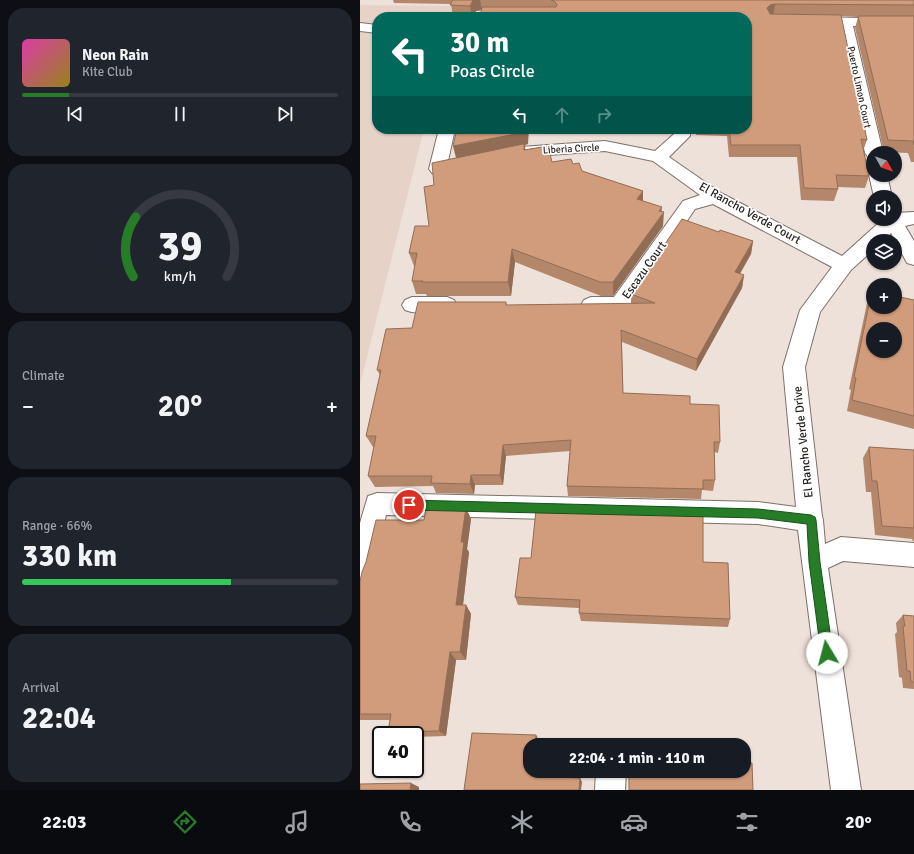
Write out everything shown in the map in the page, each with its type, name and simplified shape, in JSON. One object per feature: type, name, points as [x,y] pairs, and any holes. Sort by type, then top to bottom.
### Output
[{"type":"street","points":[[794,21],[914,23]]},
{"type":"street","name":"Puerto Limon Court","points":[[845,22],[872,146]]},
{"type":"street","points":[[360,27],[372,28]]},
{"type":"street","points":[[446,134],[438,169],[474,162]]},
{"type":"street","points":[[658,157],[682,136],[682,134]]},
{"type":"street","name":"Liberia Circle","points":[[503,156],[525,151],[605,146],[658,157]]},
{"type":"street","name":"El Rancho Verde Court","points":[[658,157],[715,197],[844,265]]},
{"type":"street","name":"Escazu Court","points":[[572,305],[620,305],[689,205],[715,197]]},
{"type":"street","name":"El Rancho Verde Drive","points":[[846,790],[814,562],[811,520],[794,367],[810,310],[844,265],[891,226]]},
{"type":"street","points":[[902,226],[914,258]]},
{"type":"street","points":[[412,305],[468,305]]},
{"type":"street","points":[[360,572],[377,504],[758,513],[811,520]]},
{"type":"street","points":[[814,562],[841,548],[914,555]]},
{"type":"street","points":[[610,790],[611,778]]},
{"type":"shaded area","points":[[360,5],[455,6],[453,12],[372,12],[372,134],[423,134],[360,385]]},
{"type":"building","points":[[453,0],[473,0],[470,6],[450,5]]},
{"type":"building","points":[[551,0],[914,0],[914,5],[775,4],[770,5],[767,8],[770,14],[841,15],[867,140],[861,139],[866,162],[866,176],[836,175],[838,189],[804,188],[800,145],[731,145],[730,134],[752,134],[752,12],[481,12],[482,7],[556,7],[557,4]]},
{"type":"building","points":[[858,16],[914,16],[914,145],[913,141],[888,140]]},
{"type":"building","points":[[456,134],[516,134],[453,146]]},
{"type":"building","points":[[524,144],[524,150],[548,146],[552,162],[571,159],[573,164],[579,163],[582,171],[643,191],[637,199],[662,207],[659,211],[664,212],[613,282],[600,282],[512,249],[508,282],[412,281],[417,253],[409,253],[415,226],[429,226],[424,187],[434,185],[432,163]]},
{"type":"building","points":[[682,219],[719,232],[720,230],[753,241],[735,272],[744,275],[697,359],[621,330],[623,393],[690,396],[690,404],[719,405],[720,442],[714,442],[715,480],[703,480],[703,489],[567,486],[571,440],[503,445],[500,475],[471,475],[470,484],[431,483],[432,476],[368,476],[376,436],[366,436],[381,370],[377,370],[386,329],[412,328],[418,302],[506,302],[506,305],[655,303],[631,294]]},
{"type":"building","points":[[902,297],[914,300],[914,416],[852,400],[856,378],[854,377],[867,314],[902,314]]},
{"type":"building","points":[[869,447],[914,450],[914,528],[882,526],[877,481],[872,481]]},
{"type":"building","points":[[426,507],[466,508],[461,542],[464,542],[456,605],[466,605],[460,652],[450,652],[439,731],[424,731],[424,726],[389,726],[391,714],[360,714],[360,581],[376,520],[424,520]]},
{"type":"building","points":[[536,510],[703,514],[703,562],[728,563],[730,619],[579,613],[580,600],[515,597],[520,558],[531,558]]},
{"type":"building","points":[[903,615],[914,616],[914,682],[911,682],[910,671],[907,671],[903,626],[905,626]]},
{"type":"building","points":[[472,733],[536,735],[536,738],[523,738],[523,778],[580,778],[579,790],[464,790]]},
{"type":"building","points":[[752,763],[753,790],[629,790],[629,778],[751,778]]},
{"type":"building","points":[[411,783],[410,790],[360,790],[360,784]]},
{"type":"route","points":[[409,505],[758,513],[811,520],[814,562],[827,653]]}]
